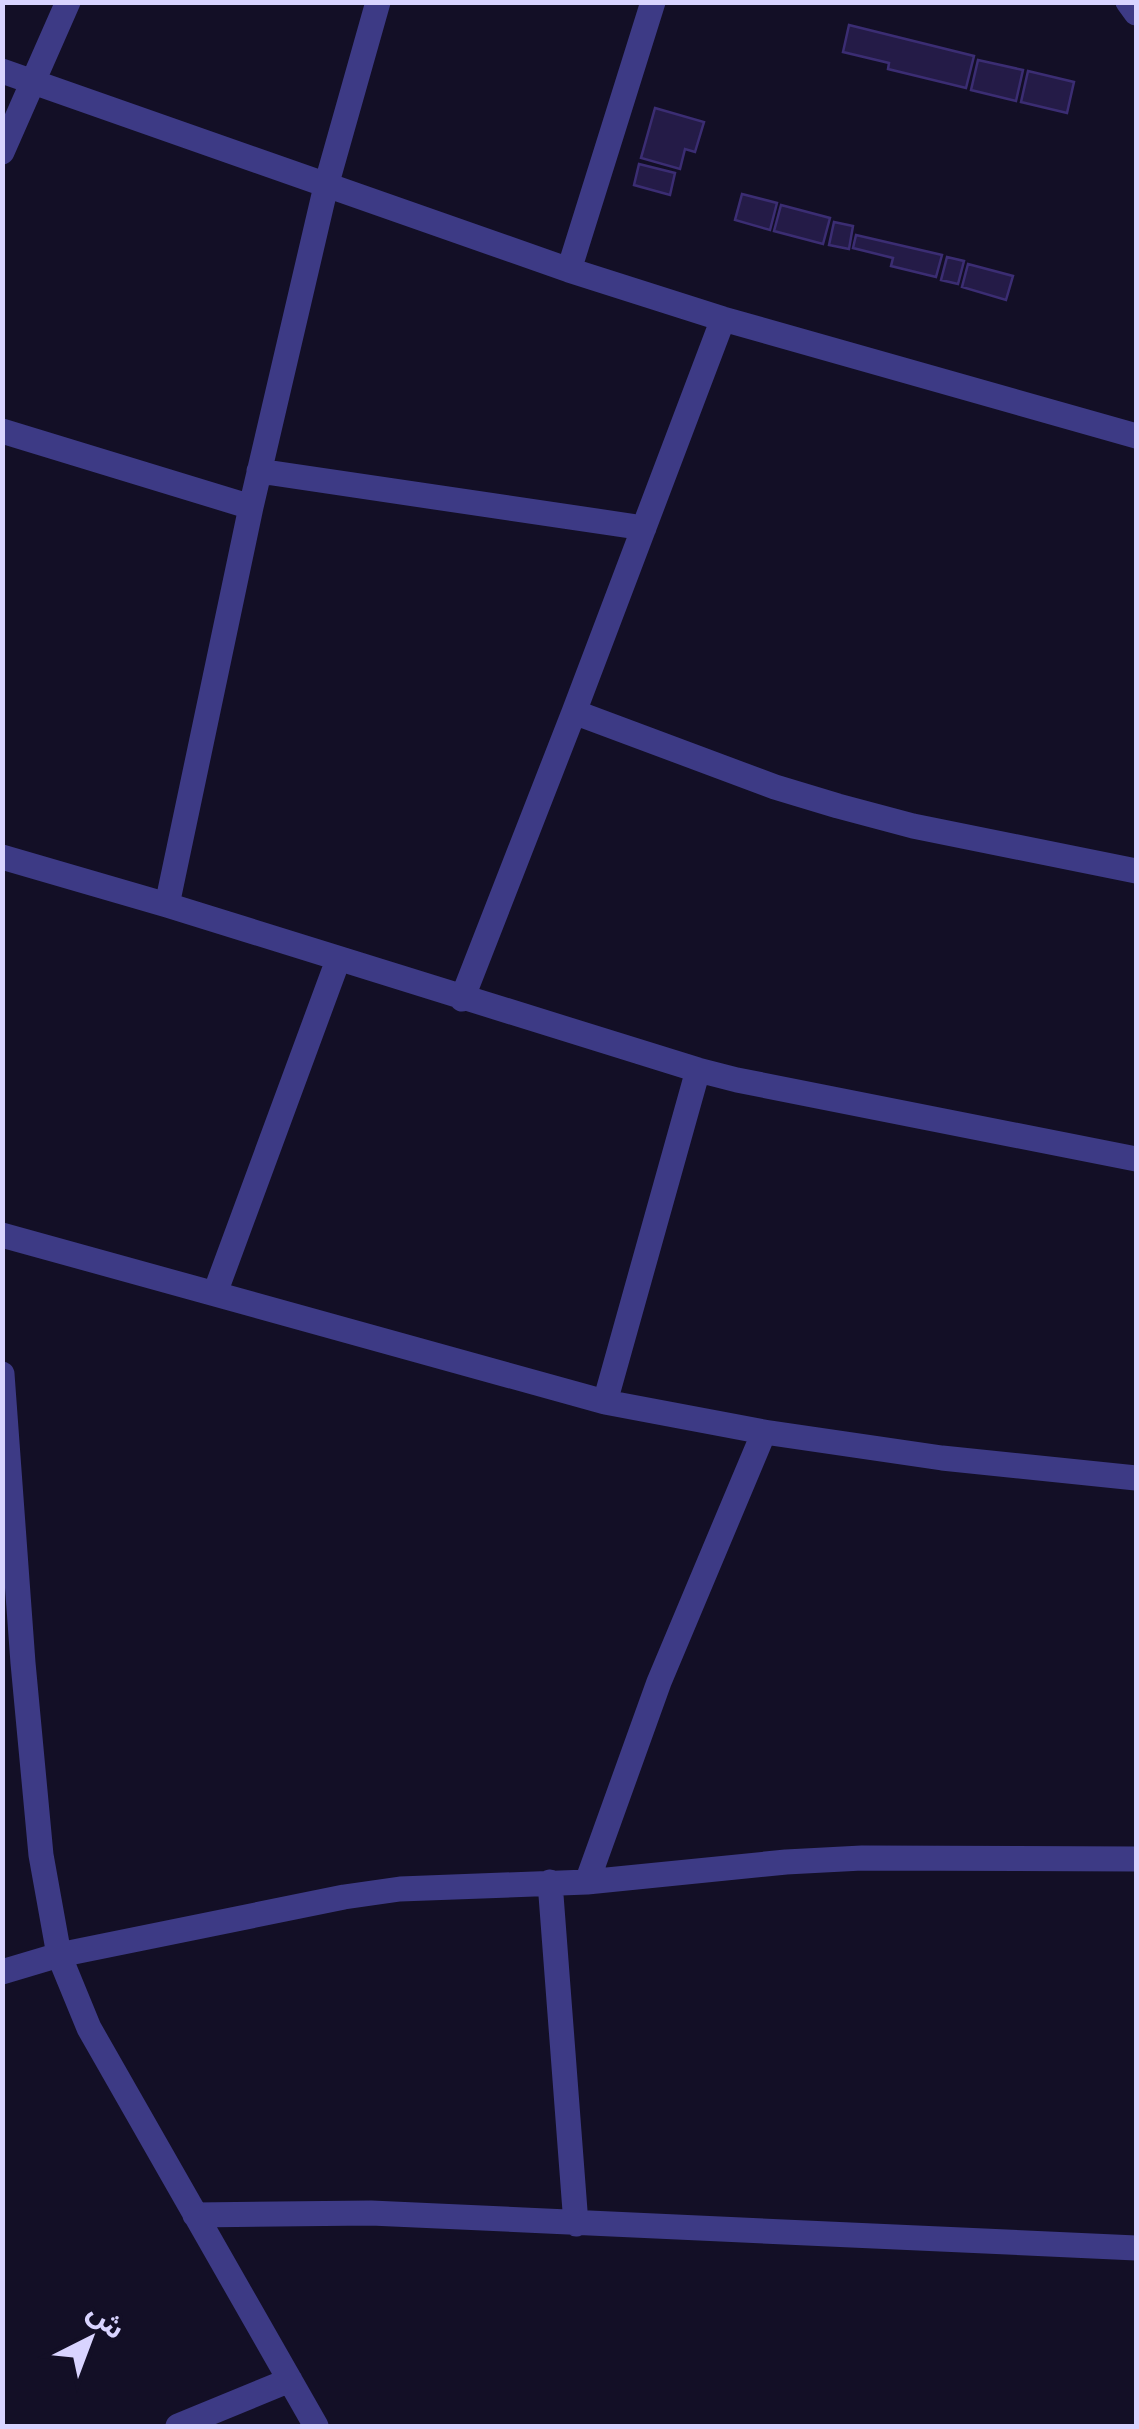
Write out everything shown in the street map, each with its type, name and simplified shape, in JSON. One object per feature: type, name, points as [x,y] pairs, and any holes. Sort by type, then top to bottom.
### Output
[{"type":"street","points":[[2,152],[68,2]]},
{"type":"street","points":[[168,905],[251,507],[326,186],[378,2]]},
{"type":"street","points":[[569,270],[653,2]]},
{"type":"street","points":[[1128,2],[1136,13]]},
{"type":"street","points":[[2,71],[569,270],[723,319],[1136,436]]},
{"type":"street","points":[[462,998],[723,319]]},
{"type":"street","points":[[2,431],[251,507]]},
{"type":"street","points":[[260,471],[644,528]]},
{"type":"street","points":[[574,712],[775,787],[838,806],[913,826],[1136,870]]},
{"type":"street","points":[[2,857],[698,1070],[1136,1158]]},
{"type":"street","points":[[215,1294],[338,960]]},
{"type":"street","points":[[606,1402],[698,1070]]},
{"type":"street","points":[[2,1235],[606,1402],[764,1432],[942,1458],[1136,1478]]},
{"type":"street","points":[[2,1374],[12,1661],[59,1955],[89,2028],[316,2426]]},
{"type":"street","points":[[586,1882],[658,1682],[764,1432]]},
{"type":"street","points":[[2,1972],[59,1955],[400,1889],[586,1882],[862,1858],[1136,1860]]},
{"type":"street","points":[[550,1882],[576,2224]]},
{"type":"street","points":[[194,2215],[371,2212],[1136,2248]]},
{"type":"street","points":[[178,2426],[290,2380]]},
{"type":"building","points":[[849,25],[974,56],[966,88],[888,69],[889,63],[843,52]]},
{"type":"building","points":[[978,60],[1023,70],[1016,101],[971,90]]},
{"type":"building","points":[[1028,71],[1074,82],[1067,113],[1021,102]]},
{"type":"building","points":[[655,108],[704,122],[695,152],[685,149],[680,169],[641,158]]},
{"type":"building","points":[[639,164],[675,173],[670,195],[634,185]]},
{"type":"building","points":[[742,194],[777,203],[770,230],[735,220]]},
{"type":"building","points":[[781,205],[830,218],[823,244],[774,231]]},
{"type":"building","points":[[834,222],[853,226],[849,249],[829,245]]},
{"type":"building","points":[[856,235],[942,255],[936,277],[891,266],[893,258],[853,248]]},
{"type":"building","points":[[947,257],[964,261],[958,284],[941,280]]},
{"type":"building","points":[[968,264],[1013,276],[1006,300],[962,287]]}]
